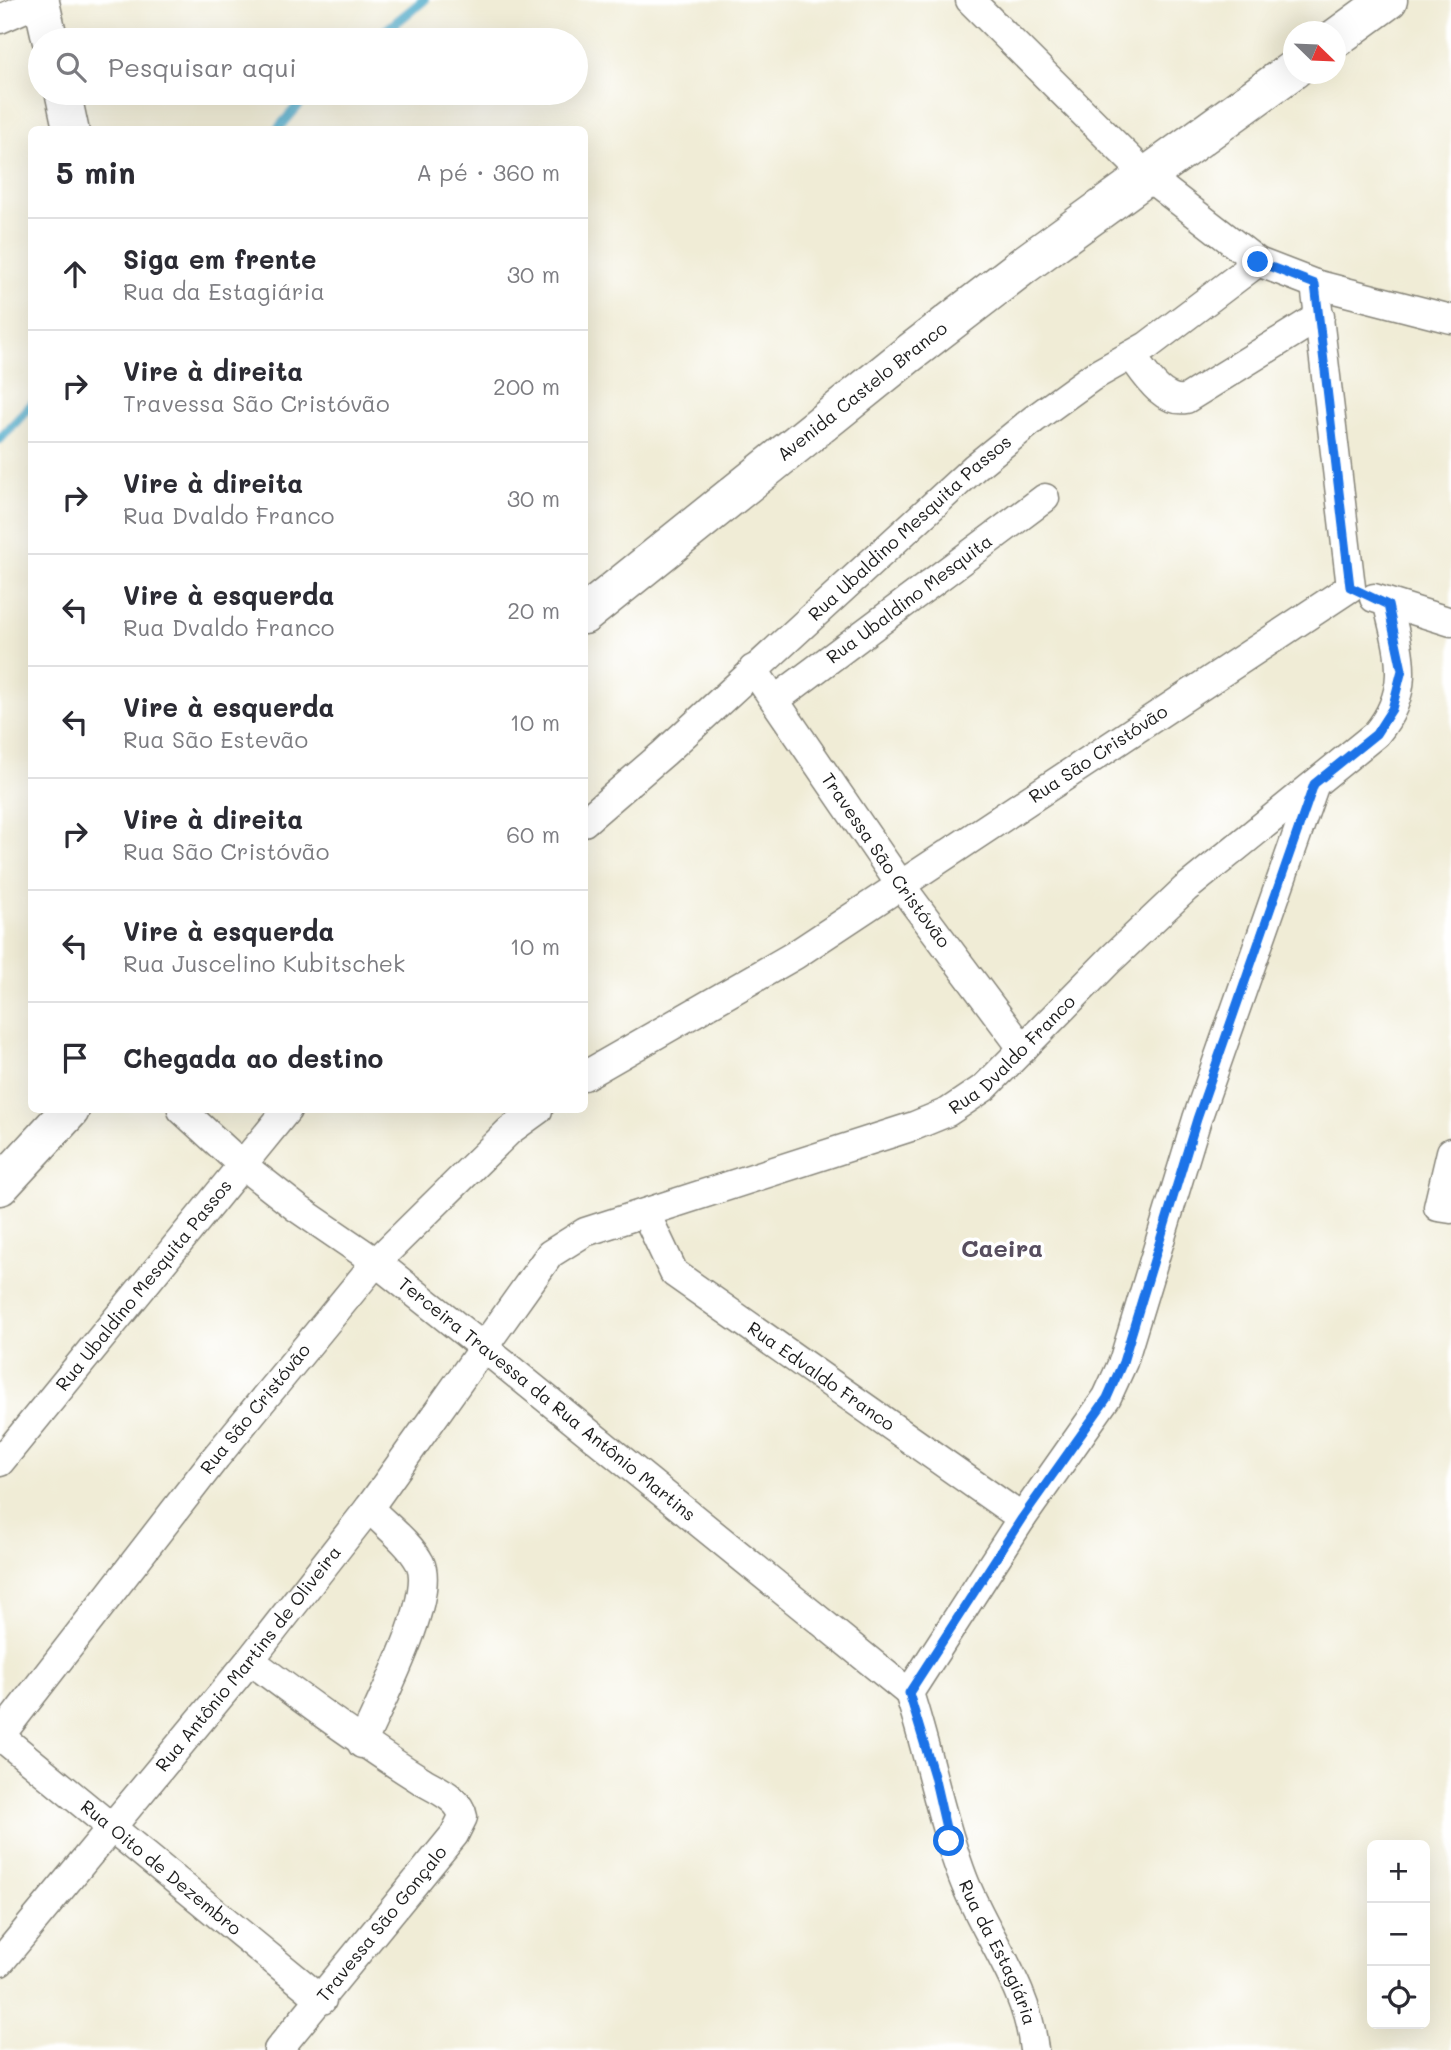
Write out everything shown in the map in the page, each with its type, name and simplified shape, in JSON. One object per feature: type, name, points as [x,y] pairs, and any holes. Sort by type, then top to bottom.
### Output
[{"type":"main road","points":[[1346,30],[1388,0]]},
{"type":"main road","name":"Avenida Castelo Branco","points":[[588,612],[906,356],[1283,76]]},
{"type":"main road","points":[[0,1186],[67,1113]]},
{"type":"street","points":[[970,0],[1147,176],[1258,262],[1315,284],[1451,319]]},
{"type":"street","points":[[0,19],[41,1],[47,28]]},
{"type":"street","points":[[65,105],[70,126]]},
{"type":"street","name":"Rua Ubaldino Mesquita Passos","points":[[588,818],[975,467],[1083,384],[1131,355],[1258,262]]},
{"type":"street","points":[[1315,284],[1350,587],[1388,605],[1451,622]]},
{"type":"street","points":[[1131,355],[1157,389],[1178,400],[1186,399],[1320,316]]},
{"type":"street","name":"Rua Ubaldino Mesquita","points":[[775,700],[1045,498]]},
{"type":"street","name":"Rua São Cristóvão","points":[[588,1074],[795,955],[902,887],[1150,717],[1350,587]]},
{"type":"street","name":"Rua Dvaldo Franco","points":[[483,1347],[550,1254],[585,1232],[948,1112],[985,1087],[1185,889],[1376,734],[1392,709],[1402,670],[1388,605]]},
{"type":"street","name":"Travessa São Cristóvão","points":[[753,669],[902,887],[1023,1049]]},
{"type":"street","points":[[909,1693],[1022,1518],[1107,1398],[1123,1362],[1197,1119],[1314,784]]},
{"type":"street","name":"Terceira Travessa da Rua Antônio Martins","points":[[185,1113],[241,1164],[376,1262],[909,1693]]},
{"type":"street","name":"Rua Ubaldino Mesquita Passos","points":[[0,1462],[284,1113]]},
{"type":"street","name":"Rua São Cristóvão","points":[[0,1736],[216,1457],[376,1262],[509,1131],[534,1113]]},
{"type":"street","points":[[1445,1208],[1451,1152]]},
{"type":"street","name":"Rua Edvaldo Franco","points":[[646,1214],[674,1273],[1022,1518]]},
{"type":"street","name":"Rua Antônio Martins de Oliveira","points":[[0,1962],[250,1660],[369,1508],[483,1347]]},
{"type":"street","points":[[250,1660],[362,1744],[417,1617],[425,1581],[422,1565],[413,1553],[369,1508]]},
{"type":"street","name":"Rua da Estagiária","points":[[909,1693],[934,1776],[949,1841],[964,1882],[1023,2000],[1034,2050]]},
{"type":"street","name":"Rua Oito de Dezembro","points":[[0,1736],[322,2000]]},
{"type":"street","name":"Travessa São Gonçalo","points":[[278,2050],[322,2000],[454,1835],[463,1817],[462,1810],[445,1795],[362,1744]]},
{"type":"waterway","points":[[389,28],[424,0]]},
{"type":"waterway","points":[[280,126],[299,105]]},
{"type":"waterway","points":[[0,439],[28,408]]},
{"type":"district","name":"Caeira","points":[[1002,1249]]},
{"type":"route","points":[[949,1841],[934,1776],[909,1693],[1022,1518],[1107,1398],[1123,1362],[1197,1119],[1314,784],[1376,734],[1387,721],[1399,689],[1402,670],[1400,653],[1388,605],[1350,587],[1315,284],[1258,262]]}]
